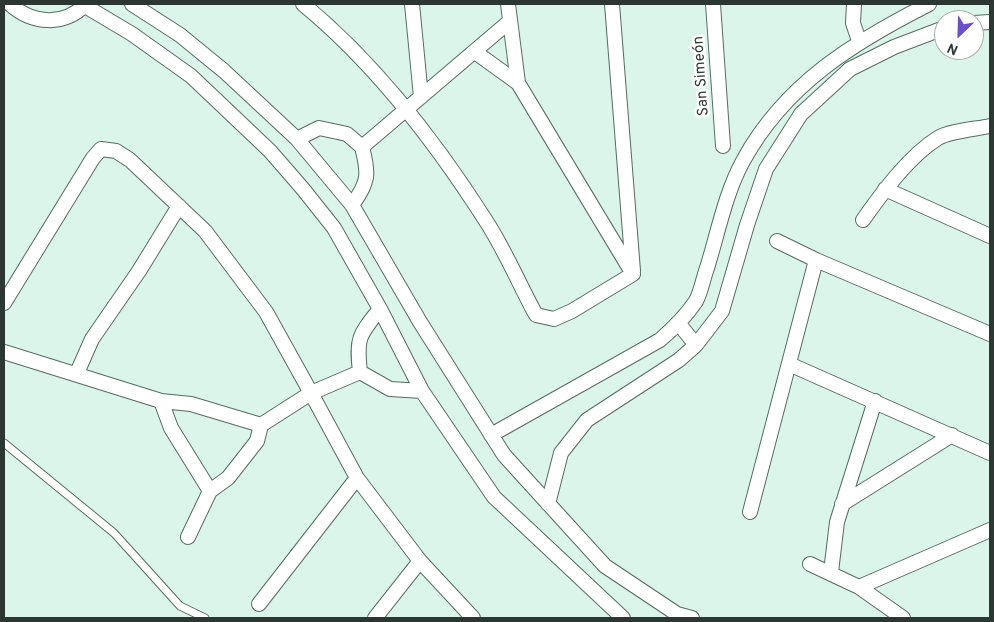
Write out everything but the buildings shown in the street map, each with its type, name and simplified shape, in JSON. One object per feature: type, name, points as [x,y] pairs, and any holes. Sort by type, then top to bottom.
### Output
[{"type":"street","points":[[10,4],[31,18],[44,21],[66,18],[85,5],[132,34],[191,76],[270,151],[334,228],[380,309],[422,391],[494,497],[623,618]]},
{"type":"street","points":[[132,4],[180,35],[224,71],[297,139],[352,205],[420,322],[504,455],[605,566],[676,616],[692,618]]},
{"type":"street","points":[[303,4],[331,26],[408,109],[487,222],[536,315],[554,319],[572,311],[633,274]]},
{"type":"street","points":[[412,4],[421,97]]},
{"type":"street","points":[[508,4],[518,83]]},
{"type":"street","points":[[612,4],[633,274]]},
{"type":"street","points":[[854,4],[853,23],[859,41]]},
{"type":"street","points":[[491,435],[660,340],[679,324],[697,299],[721,217],[743,161],[784,102],[834,58],[859,41],[928,4]]},
{"type":"street","name":"San Simeón","points":[[714,5],[723,146]]},
{"type":"street","points":[[362,147],[510,21]]},
{"type":"street","points":[[548,504],[561,452],[588,420],[679,360],[696,345],[722,311],[747,225],[766,169],[801,114],[850,69],[894,47],[934,32]]},
{"type":"street","points":[[475,52],[518,83],[633,274]]},
{"type":"street","points":[[863,220],[885,189],[920,152],[939,137],[990,126]]},
{"type":"street","points":[[297,139],[318,128],[347,134],[362,147],[367,176],[364,188],[352,205]]},
{"type":"street","points":[[4,303],[93,158],[101,149],[116,151],[130,160],[206,231],[266,312],[357,478],[420,561],[473,618]]},
{"type":"street","points":[[885,189],[990,236]]},
{"type":"street","points":[[77,373],[92,339],[139,271],[179,206]]},
{"type":"street","points":[[777,240],[816,260],[990,334]]},
{"type":"street","points":[[750,512],[816,260]]},
{"type":"street","points":[[360,372],[358,353],[361,332],[380,309]]},
{"type":"street","points":[[679,324],[696,345]]},
{"type":"street","points":[[4,352],[77,373],[161,401],[191,404],[262,425]]},
{"type":"street","points":[[788,364],[952,435],[990,454]]},
{"type":"street","points":[[188,537],[210,490],[228,478],[257,441],[262,425],[311,393],[360,372]]},
{"type":"street","points":[[360,372],[390,389],[422,391]]},
{"type":"street","points":[[161,401],[171,428],[210,490]]},
{"type":"street","points":[[831,572],[837,522],[875,401]]},
{"type":"street","points":[[842,504],[952,435]]},
{"type":"street","points":[[259,604],[357,478]]},
{"type":"street","points":[[859,587],[990,530]]},
{"type":"street","points":[[375,618],[420,561]]},
{"type":"street","points":[[810,564],[831,572],[859,587],[903,618]]},
{"type":"lane","points":[[4,443],[114,533],[180,606],[205,618]]}]
